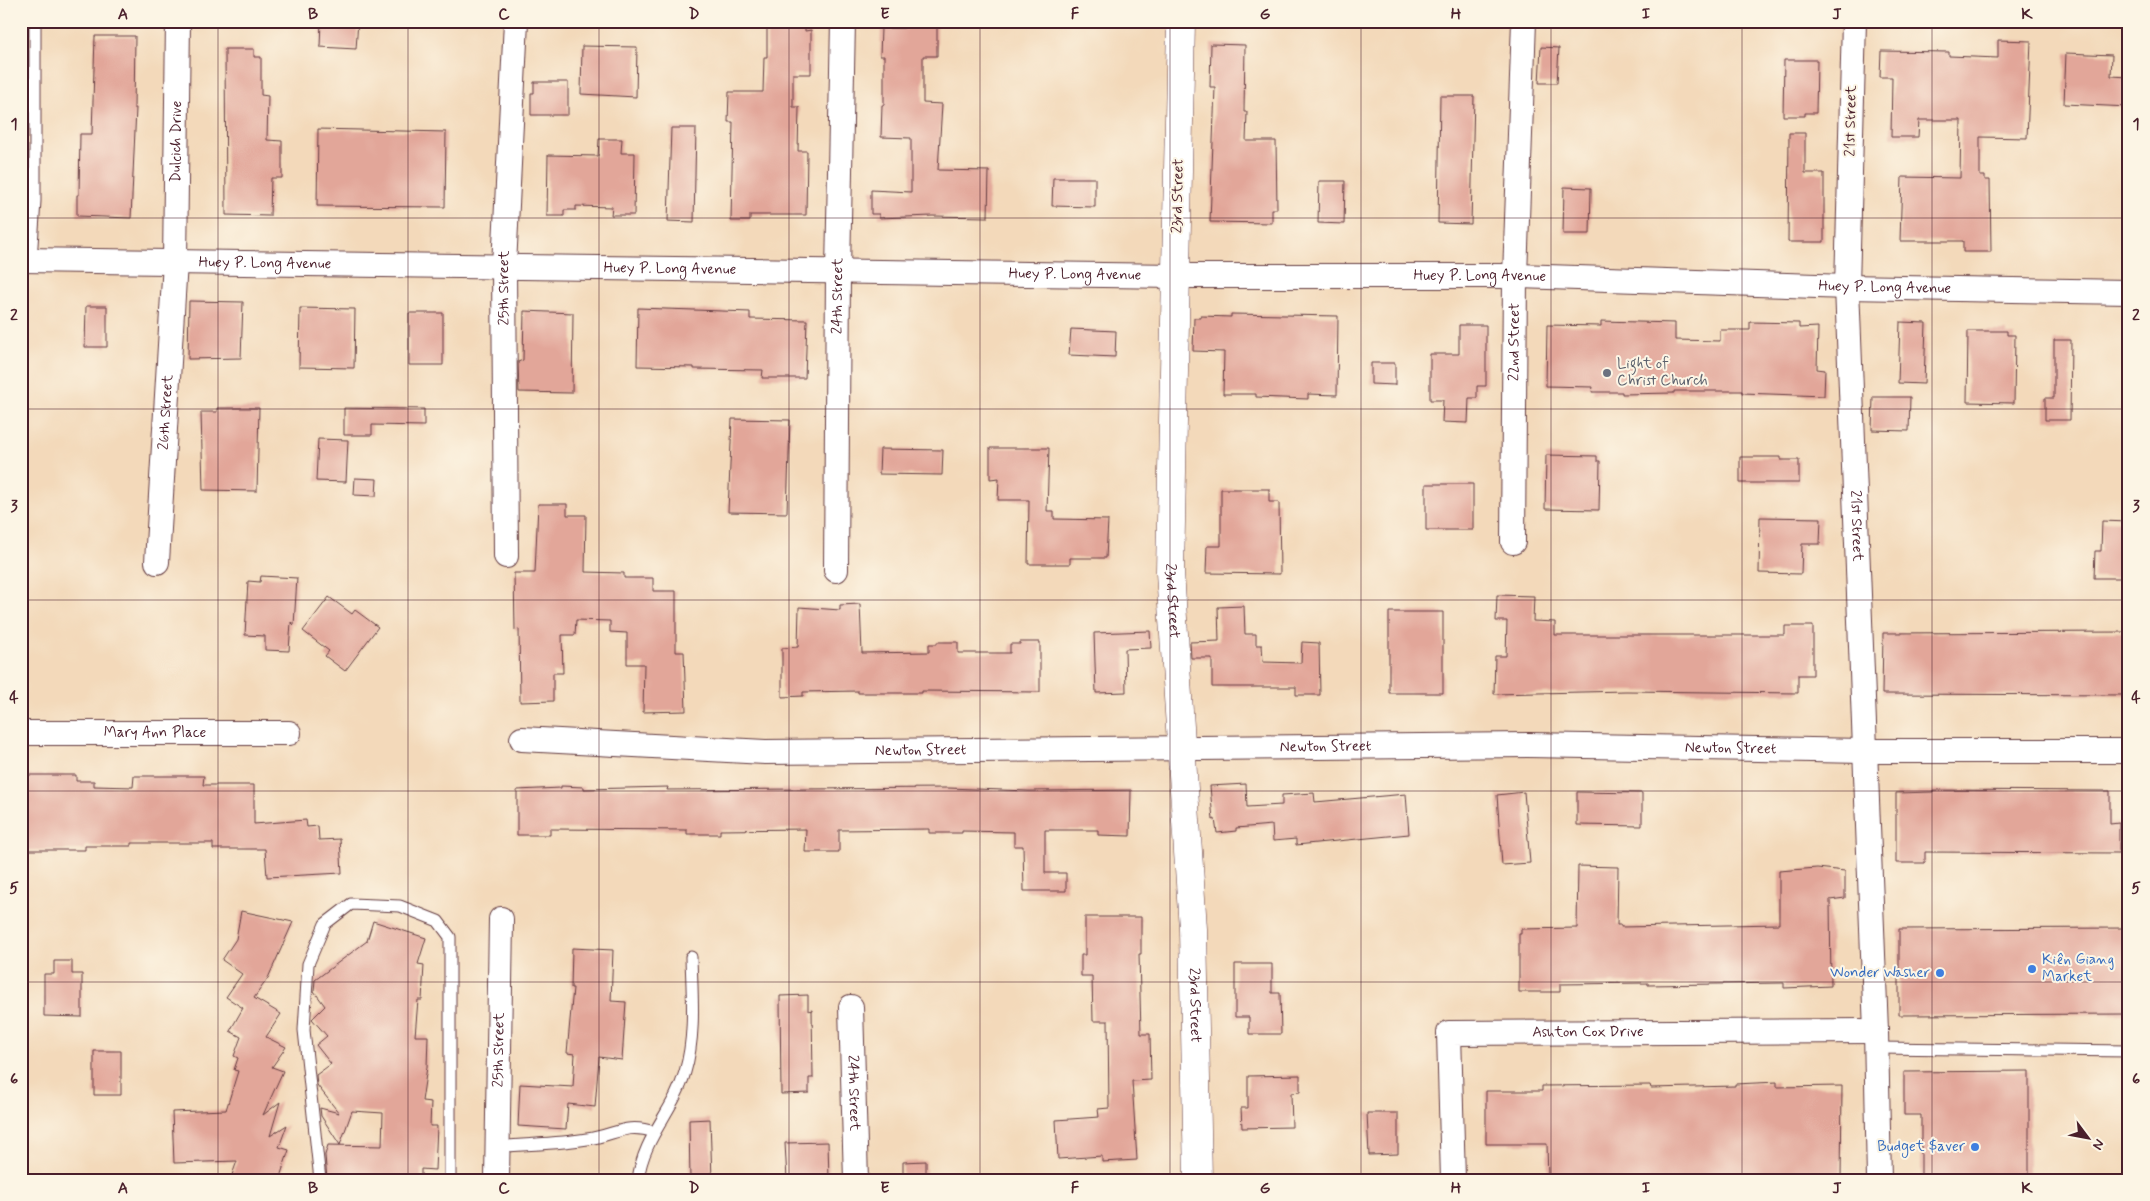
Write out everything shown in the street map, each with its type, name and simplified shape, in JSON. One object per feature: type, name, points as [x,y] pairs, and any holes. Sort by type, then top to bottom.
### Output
[{"type":"street","name":"Dulcich Drive","points":[[175,262],[178,21]]},
{"type":"street","name":"25th Street","points":[[506,556],[504,266],[516,21]]},
{"type":"street","name":"24th Street","points":[[836,570],[838,271],[843,21]]},
{"type":"street","name":"23rd Street","points":[[1181,21],[1170,572],[1193,929],[1198,1180]]},
{"type":"street","name":"22nd Street","points":[[1513,542],[1515,276],[1524,21]]},
{"type":"street","name":"21st Street","points":[[1854,21],[1847,287],[1876,1039],[1879,1180]]},
{"type":"street","name":"Huey P. Long Avenue","points":[[26,260],[1177,276],[1515,276],[1847,287],[2129,292]]},
{"type":"street","name":"26th Street","points":[[157,562],[175,262]]},
{"type":"street","name":"Mary Ann Place","points":[[21,733],[289,733]]},
{"type":"street","name":"Newton Street","points":[[522,739],[764,752],[1528,745],[1864,751],[2129,751]]},
{"type":"street","name":"25th Street","points":[[497,1180],[502,920]]},
{"type":"street","name":"24th Street","points":[[851,1007],[856,1180]]},
{"type":"street","name":"Ashton Cox Drive","points":[[1453,1180],[1449,1033],[1876,1039]]},
{"type":"lane","points":[[26,260],[35,202],[35,21]]},
{"type":"lane","points":[[21,201],[35,202]]},
{"type":"lane","points":[[320,1180],[304,1030],[308,964],[326,924],[352,904],[400,906],[438,920],[450,937],[450,1180]]},
{"type":"lane","points":[[638,1180],[640,1162],[654,1132],[677,1093],[685,1072],[692,1041],[692,957]]},
{"type":"lane","points":[[1876,1039],[2129,1050]]},
{"type":"lane","points":[[497,1147],[588,1139],[623,1129],[640,1127],[654,1132]]},
{"type":"building","points":[[321,21],[358,21],[356,49],[320,47]]},
{"type":"building","points":[[767,21],[805,21],[805,31],[811,30],[811,74],[793,74],[793,107],[799,107],[798,151],[807,151],[806,215],[750,215],[750,221],[731,221],[733,122],[728,122],[729,92],[763,92],[764,57],[767,57]]},
{"type":"building","points":[[904,22],[937,22],[937,56],[923,56],[923,103],[942,104],[938,170],[989,171],[988,217],[932,216],[879,218],[879,214],[871,214],[871,190],[911,192],[911,138],[881,137],[882,105],[884,105],[884,56],[880,56],[881,28],[904,28]]},
{"type":"building","points":[[95,36],[135,36],[134,108],[136,108],[131,218],[77,216],[80,134],[92,134]]},
{"type":"building","points":[[1998,40],[2031,41],[2027,138],[1980,137],[1980,176],[1985,176],[1985,180],[1990,180],[1991,252],[1963,252],[1963,241],[1900,241],[1902,177],[1960,178],[1961,120],[1919,120],[1918,137],[1891,137],[1892,77],[1880,77],[1881,51],[1949,52],[1949,56],[1998,58]]},
{"type":"building","points":[[1211,44],[1245,45],[1244,112],[1247,112],[1246,141],[1276,141],[1277,209],[1272,209],[1272,223],[1210,222],[1215,87],[1210,87]]},
{"type":"building","points":[[582,46],[637,47],[636,97],[581,94]]},
{"type":"building","points":[[1541,47],[1559,48],[1557,83],[1539,83]]},
{"type":"building","points":[[225,49],[254,49],[254,57],[261,57],[261,95],[268,96],[267,140],[282,141],[282,178],[271,178],[270,216],[226,215]]},
{"type":"building","points":[[2066,53],[2112,55],[2111,76],[2129,77],[2129,107],[2064,104]]},
{"type":"building","points":[[1784,60],[1817,60],[1816,113],[1805,113],[1805,116],[1783,116]]},
{"type":"building","points":[[534,82],[568,82],[568,115],[531,115],[531,93],[534,93]]},
{"type":"building","points":[[1440,96],[1474,96],[1471,224],[1438,223]]},
{"type":"building","points":[[671,128],[696,128],[694,222],[668,221]]},
{"type":"building","points":[[318,129],[446,132],[445,207],[317,206]]},
{"type":"building","points":[[1789,133],[1805,133],[1805,173],[1824,173],[1824,242],[1788,242]]},
{"type":"building","points":[[599,139],[622,139],[621,153],[635,153],[634,215],[611,215],[612,207],[576,206],[576,210],[564,210],[564,216],[547,216],[548,155],[598,156]]},
{"type":"building","points":[[1053,178],[1095,178],[1095,207],[1052,206]]},
{"type":"building","points":[[1319,181],[1345,181],[1344,224],[1318,223]]},
{"type":"building","points":[[1564,187],[1591,188],[1590,234],[1563,234]]},
{"type":"building","points":[[189,301],[243,302],[241,358],[188,359]]},
{"type":"building","points":[[86,306],[107,306],[107,347],[85,347]]},
{"type":"building","points":[[300,308],[355,309],[354,368],[299,367]]},
{"type":"building","points":[[638,308],[750,312],[750,319],[807,320],[805,378],[762,378],[763,370],[637,366]]},
{"type":"building","points":[[524,311],[573,313],[572,393],[519,392],[518,362],[523,360]]},
{"type":"building","points":[[409,313],[443,313],[443,365],[409,365]]},
{"type":"building","points":[[1231,314],[1338,316],[1337,395],[1308,394],[1308,399],[1256,397],[1256,394],[1223,394],[1224,352],[1193,351],[1194,318],[1201,318],[1201,316],[1231,317]]},
{"type":"building","points":[[1601,321],[1675,323],[1675,340],[1720,341],[1720,330],[1750,330],[1750,322],[1799,323],[1799,328],[1818,327],[1817,369],[1825,370],[1824,396],[1742,393],[1742,391],[1674,391],[1674,393],[1622,394],[1622,392],[1592,392],[1593,387],[1546,386],[1547,325],[1601,326]]},
{"type":"building","points":[[1900,322],[1926,323],[1924,384],[1898,383]]},
{"type":"building","points":[[1459,325],[1486,325],[1486,386],[1477,386],[1477,398],[1469,398],[1468,423],[1442,422],[1443,400],[1430,400],[1430,354],[1459,354]]},
{"type":"building","points":[[1071,329],[1116,331],[1115,357],[1069,355]]},
{"type":"building","points":[[1968,331],[2007,331],[2007,335],[2015,335],[2014,403],[1967,402]]},
{"type":"building","points":[[2054,340],[2071,340],[2070,420],[2045,420],[2045,398],[2054,398]]},
{"type":"building","points":[[1371,363],[1395,363],[1395,385],[1371,384]]},
{"type":"building","points":[[1873,397],[1910,397],[1909,431],[1872,430]]},
{"type":"building","points":[[217,408],[259,408],[257,491],[203,490],[201,412],[217,412]]},
{"type":"building","points":[[344,408],[424,409],[424,426],[372,425],[372,435],[344,435]]},
{"type":"building","points":[[732,419],[790,420],[787,513],[728,512]]},
{"type":"building","points":[[318,439],[348,440],[346,482],[316,481]]},
{"type":"building","points":[[990,448],[1049,448],[1047,511],[1054,511],[1054,519],[1108,520],[1106,558],[1070,558],[1070,564],[1028,564],[1029,500],[998,500],[999,478],[990,479]]},
{"type":"building","points":[[880,449],[943,450],[942,475],[879,474]]},
{"type":"building","points":[[1546,455],[1597,456],[1597,461],[1600,461],[1599,510],[1545,509]]},
{"type":"building","points":[[1740,457],[1781,457],[1781,460],[1799,460],[1799,483],[1740,483]]},
{"type":"building","points":[[355,478],[377,479],[376,496],[354,495]]},
{"type":"building","points":[[1426,484],[1473,484],[1473,530],[1426,530]]},
{"type":"building","points":[[1221,489],[1269,489],[1269,502],[1279,502],[1280,574],[1206,573],[1207,546],[1221,546]]},
{"type":"building","points":[[538,504],[567,504],[567,515],[586,515],[585,572],[624,573],[624,578],[653,578],[653,591],[676,591],[676,652],[684,652],[686,711],[643,712],[644,664],[627,664],[627,633],[610,632],[610,621],[576,620],[575,635],[562,635],[563,673],[553,673],[553,701],[520,702],[519,629],[515,630],[514,573],[535,573]]},
{"type":"building","points":[[1760,517],[1821,518],[1820,544],[1802,544],[1801,574],[1759,573]]},
{"type":"building","points":[[2102,521],[2129,522],[2129,578],[2094,578],[2095,551],[2101,551]]},
{"type":"building","points":[[261,576],[297,578],[294,625],[291,622],[289,651],[265,650],[265,636],[245,635],[248,581],[260,582]]},
{"type":"building","points":[[1497,595],[1534,596],[1533,621],[1555,622],[1555,635],[1785,635],[1785,626],[1813,626],[1813,675],[1798,675],[1798,693],[1626,691],[1494,694],[1495,656],[1506,656],[1507,621],[1496,621]]},
{"type":"building","points":[[329,597],[352,614],[355,610],[378,627],[345,671],[325,656],[329,651],[303,631]]},
{"type":"building","points":[[860,604],[862,653],[929,652],[929,644],[958,642],[958,653],[1010,653],[1010,644],[1040,642],[1040,692],[803,692],[803,696],[782,697],[782,648],[798,647],[799,607],[840,610],[840,605]]},
{"type":"building","points":[[1244,606],[1245,634],[1256,634],[1256,645],[1262,645],[1263,662],[1301,663],[1302,642],[1319,643],[1320,695],[1296,695],[1296,687],[1212,687],[1212,658],[1191,658],[1190,642],[1219,641],[1218,607]]},
{"type":"building","points":[[1389,612],[1443,612],[1443,693],[1389,693]]},
{"type":"building","points":[[1150,631],[1151,648],[1125,649],[1126,692],[1096,693],[1094,633]]},
{"type":"building","points":[[2129,632],[2129,695],[1882,694],[1883,633]]},
{"type":"building","points":[[21,775],[76,775],[76,781],[94,781],[94,786],[133,787],[134,776],[204,776],[203,785],[254,785],[254,824],[306,820],[307,827],[318,826],[319,840],[340,839],[342,873],[267,877],[265,849],[213,849],[213,843],[131,843],[131,846],[85,846],[85,850],[21,850]]},
{"type":"building","points":[[1246,784],[1247,807],[1282,805],[1282,795],[1314,793],[1315,802],[1406,794],[1409,834],[1296,845],[1296,839],[1273,841],[1272,825],[1236,828],[1236,831],[1217,833],[1215,819],[1213,820],[1210,786]]},
{"type":"building","points":[[561,786],[584,787],[584,789],[668,787],[667,790],[948,788],[1029,791],[1131,790],[1130,836],[1098,835],[1098,830],[1045,830],[1045,873],[1066,873],[1066,891],[1024,891],[1023,846],[1014,846],[1014,832],[962,831],[962,833],[929,833],[929,829],[839,830],[839,852],[805,852],[806,829],[720,830],[720,834],[687,834],[687,830],[550,829],[550,835],[517,835],[517,790],[561,788]]},
{"type":"building","points":[[1933,790],[2110,791],[2110,824],[2119,823],[2119,853],[1925,852],[1925,863],[1896,863],[1896,793],[1933,792]]},
{"type":"building","points":[[1524,792],[1530,863],[1502,865],[1497,795]]},
{"type":"building","points":[[1577,792],[1642,793],[1642,826],[1577,825]]},
{"type":"building","points":[[1578,866],[1618,867],[1617,925],[1621,925],[1621,927],[1779,924],[1779,871],[1817,868],[1845,871],[1845,898],[1830,900],[1831,986],[1784,988],[1784,983],[1560,984],[1560,992],[1519,992],[1519,934],[1521,934],[1521,929],[1577,928]]},
{"type":"building","points":[[241,911],[293,922],[268,978],[254,998],[281,1014],[266,1037],[286,1047],[272,1067],[283,1071],[263,1115],[280,1102],[270,1136],[287,1125],[279,1147],[289,1150],[279,1180],[247,1180],[232,1175],[237,1161],[174,1163],[172,1112],[226,1110],[238,1071],[234,1070],[238,1058],[234,1056],[241,1037],[230,1031],[243,1008],[226,997],[242,974],[222,960],[236,939]]},
{"type":"building","points":[[1085,917],[1141,917],[1141,954],[1139,954],[1141,1034],[1150,1034],[1151,1080],[1132,1081],[1137,1160],[1102,1162],[1102,1156],[1058,1159],[1056,1120],[1099,1117],[1098,1109],[1109,1108],[1108,1021],[1093,1021],[1092,976],[1081,976],[1081,955],[1085,955]]},
{"type":"building","points":[[373,921],[426,938],[418,964],[424,965],[422,1000],[418,1000],[415,1036],[428,1036],[427,1067],[422,1101],[431,1102],[430,1126],[437,1126],[435,1170],[421,1169],[421,1180],[327,1180],[325,1155],[328,1145],[382,1146],[383,1113],[352,1111],[340,1145],[321,1116],[320,1108],[339,1113],[317,1085],[316,1075],[331,1064],[316,1045],[327,1036],[312,1019],[325,1006],[314,991],[315,980],[367,941]]},
{"type":"building","points":[[2129,928],[2129,1014],[1899,1015],[1899,929]]},
{"type":"building","points":[[572,948],[613,950],[611,1001],[626,1002],[622,1060],[599,1057],[595,1107],[568,1104],[566,1129],[518,1126],[520,1084],[573,1087],[575,1054],[567,1053],[573,988],[571,988]]},
{"type":"building","points":[[54,961],[72,961],[72,974],[82,974],[82,1017],[44,1016],[44,974],[54,974]]},
{"type":"building","points":[[1235,964],[1272,964],[1272,993],[1280,993],[1281,1034],[1249,1034],[1249,1017],[1235,1017]]},
{"type":"building","points":[[808,995],[808,1011],[812,1010],[813,1078],[809,1078],[809,1093],[781,1094],[780,996]]},
{"type":"building","points":[[94,1051],[121,1051],[121,1095],[94,1095]]},
{"type":"building","name":"Budget $aver","points":[[2029,1071],[2029,1180],[1921,1180],[1921,1115],[1904,1115],[1904,1072]]},
{"type":"building","points":[[1300,1075],[1300,1092],[1291,1093],[1292,1127],[1242,1128],[1241,1108],[1248,1108],[1248,1076]]},
{"type":"building","points":[[1777,1082],[1777,1087],[1842,1086],[1841,1180],[1548,1180],[1547,1144],[1486,1144],[1486,1091],[1542,1091],[1542,1086],[1650,1085],[1651,1088],[1735,1086],[1735,1084]]},
{"type":"building","points":[[1367,1113],[1398,1113],[1398,1154],[1369,1155]]},
{"type":"building","points":[[710,1119],[712,1180],[690,1180],[689,1120]]},
{"type":"building","points":[[828,1142],[829,1180],[787,1180],[785,1143]]},
{"type":"building","points":[[926,1161],[926,1180],[903,1180],[903,1162]]},
{"type":"place","name":"Light of Christ Church","points":[[1607,373]]},
{"type":"place","name":"Kiên Giang Market","points":[[2032,969]]},
{"type":"place","name":"Wonder Washer","points":[[1940,973]]},
{"type":"place","name":"Budget $aver","points":[[1975,1147]]}]
